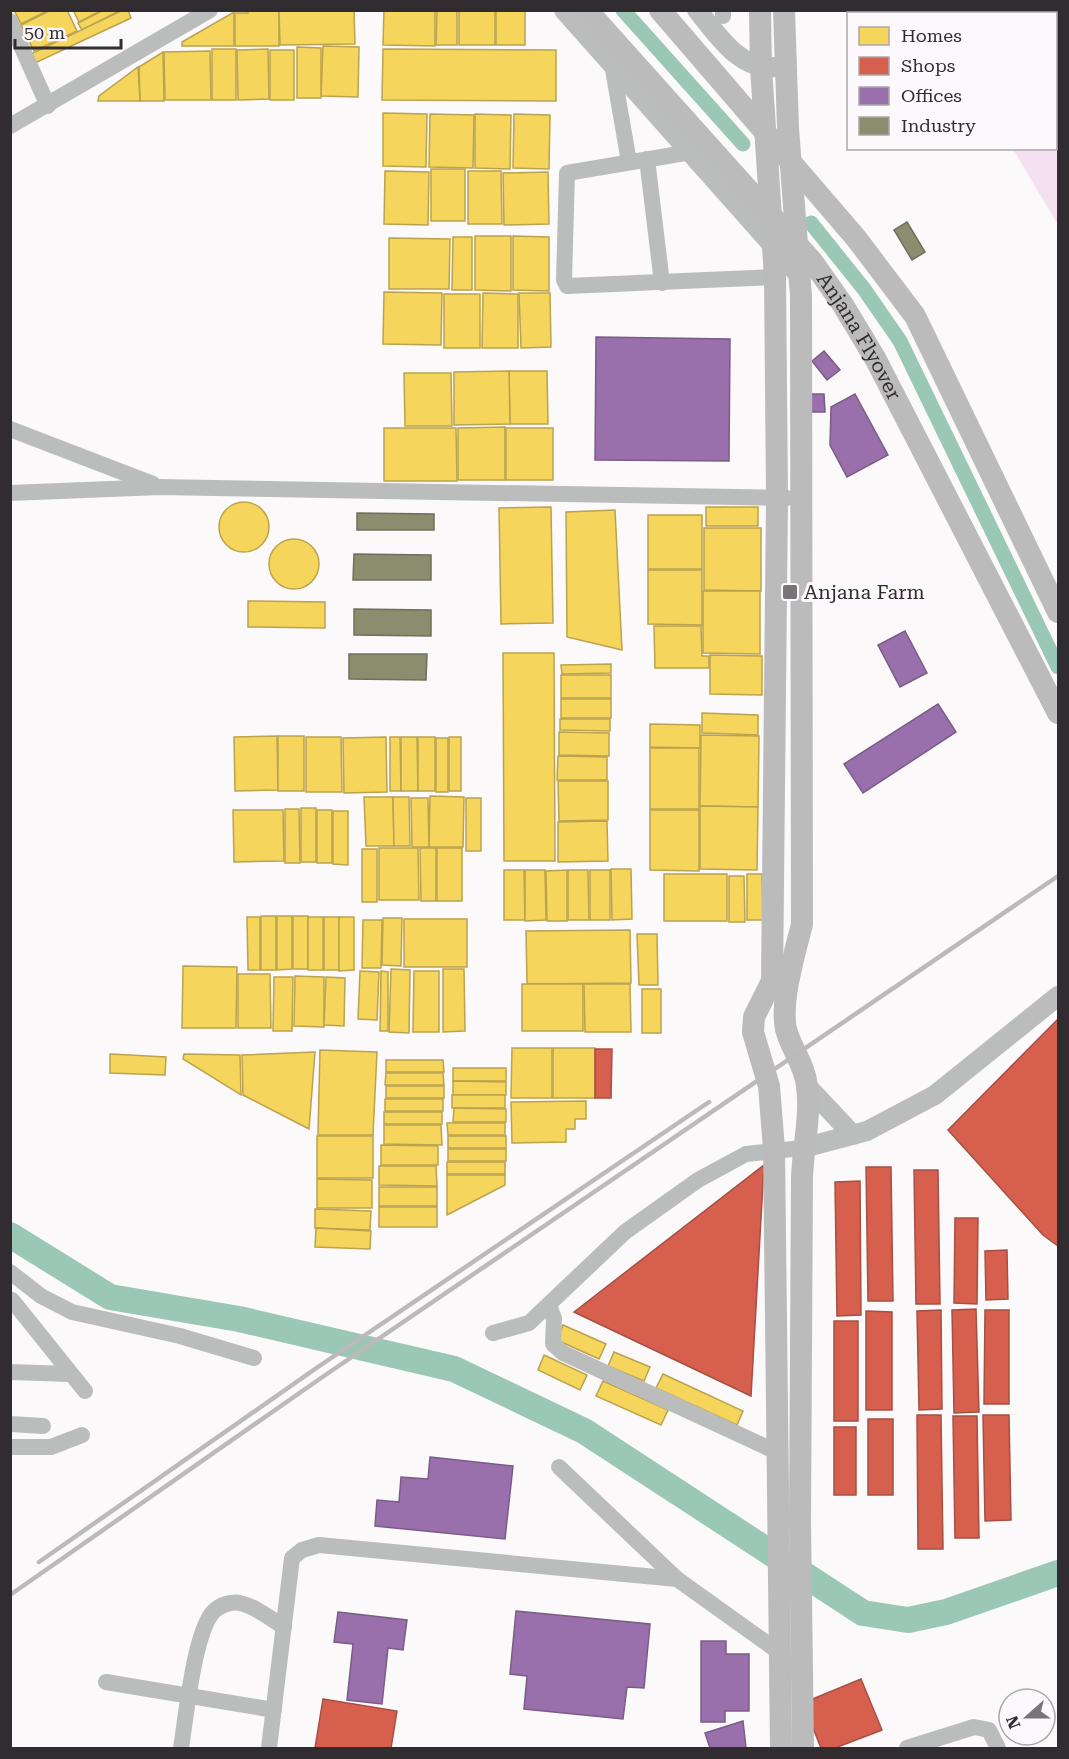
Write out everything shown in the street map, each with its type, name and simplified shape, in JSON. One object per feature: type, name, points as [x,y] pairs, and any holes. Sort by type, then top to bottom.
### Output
[{"type":"main road","name":"Anjana Flyover","points":[[587,10],[812,261],[843,305],[874,358],[1059,713]]},
{"type":"main road","points":[[660,10],[862,246],[915,316],[1059,612]]},
{"type":"main road","points":[[760,10],[761,68],[775,277],[777,498],[772,981],[754,1017],[753,1032],[769,1086],[774,1149],[781,1749]]},
{"type":"main road","points":[[784,10],[799,275],[803,498],[802,924],[785,1011],[786,1030],[804,1070],[809,1103],[802,1148],[800,1520],[803,1749]]},
{"type":"street","points":[[10,126],[210,10]]},
{"type":"street","points":[[564,10],[799,275]]},
{"type":"street","points":[[697,10],[730,49],[746,62],[761,68],[786,67]]},
{"type":"street","points":[[10,21],[48,106]]},
{"type":"street","points":[[612,64],[629,162]]},
{"type":"street","points":[[691,153],[567,173],[564,280],[567,286],[775,277]]},
{"type":"street","points":[[647,159],[662,283]]},
{"type":"street","points":[[10,429],[160,487]]},
{"type":"street","points":[[10,493],[160,487],[803,498]]},
{"type":"street","points":[[493,1333],[530,1323],[626,1232],[698,1180],[746,1154],[774,1149],[802,1148],[853,1135],[898,1116],[935,1095],[1059,996]]},
{"type":"street","points":[[807,1086],[853,1135]]},
{"type":"street","points":[[10,1272],[31,1288],[72,1312],[180,1336],[254,1359]]},
{"type":"street","points":[[31,1288],[11,1300],[85,1390]]},
{"type":"street","points":[[549,1306],[554,1318],[553,1344],[562,1353],[777,1452]]},
{"type":"street","points":[[10,1372],[71,1374]]},
{"type":"street","points":[[10,1424],[43,1426]]},
{"type":"street","points":[[10,1447],[51,1447],[82,1435]]},
{"type":"street","points":[[559,1467],[677,1579],[779,1646]]},
{"type":"street","points":[[269,1749],[292,1558],[302,1550],[319,1545],[677,1579]]},
{"type":"street","points":[[181,1749],[197,1655],[207,1624],[214,1611],[225,1604],[239,1602],[284,1627]]},
{"type":"street","points":[[106,1682],[274,1710]]},
{"type":"street","points":[[907,1749],[974,1727],[989,1730],[998,1749]]},
{"type":"shaded area","points":[[1058,11],[1058,225],[1014,150],[1057,150],[1057,12],[1044,12]]},
{"type":"building: Homes","points":[[14,10],[49,10],[21,24]]},
{"type":"building: Homes","points":[[51,10],[67,10],[77,31],[34,51],[21,25]]},
{"type":"building: Homes","points":[[73,10],[102,10],[79,22]]},
{"type":"building: Homes","points":[[104,10],[121,10],[82,30],[78,23]]},
{"type":"building: Homes","points":[[123,10],[128,10],[131,18],[35,63],[31,54]]},
{"type":"building: Homes","points":[[248,10],[279,10],[279,46],[235,46],[235,13],[248,13]]},
{"type":"building: Homes","points":[[279,10],[354,10],[355,44],[280,45]]},
{"type":"building: Homes","points":[[384,10],[435,10],[435,46],[383,45]]},
{"type":"building: Homes","points":[[437,10],[457,10],[457,45],[436,45]]},
{"type":"building: Homes","points":[[459,10],[495,10],[495,45],[459,45]]},
{"type":"building: Homes","points":[[496,10],[525,10],[525,45],[496,45]]},
{"type":"building: Homes","points":[[234,12],[234,46],[182,46],[182,42]]},
{"type":"building: Homes","points":[[323,46],[359,47],[358,97],[321,96]]},
{"type":"building: Homes","points":[[297,47],[321,48],[321,98],[297,98]]},
{"type":"building: Homes","points":[[212,49],[236,49],[236,100],[212,100]]},
{"type":"building: Homes","points":[[268,49],[269,99],[238,100],[237,50]]},
{"type":"building: Homes","points":[[383,49],[556,50],[556,101],[382,100]]},
{"type":"building: Homes","points":[[270,50],[294,50],[294,100],[270,100]]},
{"type":"building: Homes","points":[[210,51],[211,100],[165,100],[164,52]]},
{"type":"building: Homes","points":[[163,52],[164,101],[140,101],[139,67]]},
{"type":"building: Homes","points":[[138,67],[140,101],[98,101],[99,96]]},
{"type":"building: Homes","points":[[383,113],[427,114],[426,167],[383,166]]},
{"type":"building: Homes","points":[[430,114],[474,115],[473,168],[429,167]]},
{"type":"building: Homes","points":[[475,114],[511,115],[510,169],[475,168]]},
{"type":"building: Homes","points":[[514,114],[550,115],[549,169],[513,168]]},
{"type":"building: Homes","points":[[431,169],[465,169],[465,221],[431,221]]},
{"type":"building: Homes","points":[[385,171],[429,172],[428,225],[384,224]]},
{"type":"building: Homes","points":[[468,171],[501,171],[502,224],[468,224]]},
{"type":"building: Homes","points":[[548,172],[549,224],[504,225],[503,173]]},
{"type":"building: Homes","points":[[475,236],[511,236],[511,291],[475,290]]},
{"type":"building: Homes","points":[[513,236],[549,237],[549,291],[513,290]]},
{"type":"building: Homes","points":[[453,237],[472,237],[472,290],[452,290]]},
{"type":"building: Homes","points":[[389,238],[450,239],[449,289],[389,289]]},
{"type":"building: Homes","points":[[384,292],[442,293],[441,345],[383,344]]},
{"type":"building: Homes","points":[[483,293],[518,294],[518,348],[482,348]]},
{"type":"building: Homes","points":[[519,293],[550,293],[551,347],[521,348]]},
{"type":"building: Homes","points":[[444,294],[480,294],[480,348],[444,348]]},
{"type":"building: Homes","points":[[509,371],[547,371],[548,424],[510,424]]},
{"type":"building: Homes","points":[[509,371],[510,424],[454,425],[454,372]]},
{"type":"building: Homes","points":[[404,373],[451,373],[452,426],[405,426]]},
{"type":"building: Homes","points":[[505,427],[505,480],[458,480],[458,428]]},
{"type":"building: Homes","points":[[384,428],[456,428],[457,481],[384,481]]},
{"type":"building: Homes","points":[[506,428],[553,428],[553,480],[506,480]]},
{"type":"building: Homes","points":[[244,502],[262,509],[269,527],[262,545],[244,552],[226,545],[219,527],[226,509]]},
{"type":"building: Homes","points":[[551,507],[553,623],[501,624],[499,508]]},
{"type":"building: Homes","points":[[706,507],[758,507],[758,526],[706,526]]},
{"type":"building: Homes","points":[[615,510],[622,650],[567,637],[566,512]]},
{"type":"building: Homes","points":[[648,515],[702,515],[702,569],[648,569]]},
{"type":"building: Homes","points":[[704,528],[761,528],[761,591],[704,590]]},
{"type":"building: Homes","points":[[294,539],[312,546],[319,564],[312,582],[294,589],[276,582],[269,564],[276,546]]},
{"type":"building: Homes","points":[[648,570],[702,570],[702,625],[648,624]]},
{"type":"building: Homes","points":[[703,591],[760,591],[760,654],[703,653]]},
{"type":"building: Homes","points":[[248,601],[325,602],[325,628],[248,627]]},
{"type":"building: Homes","points":[[654,626],[701,626],[702,656],[709,656],[709,668],[655,668]]},
{"type":"building: Homes","points":[[503,653],[554,653],[555,861],[504,861]]},
{"type":"building: Homes","points":[[710,655],[762,656],[762,695],[710,694]]},
{"type":"building: Homes","points":[[611,664],[611,673],[562,674],[561,665]]},
{"type":"building: Homes","points":[[561,675],[611,675],[611,698],[561,698]]},
{"type":"building: Homes","points":[[561,699],[611,699],[611,718],[561,718]]},
{"type":"building: Homes","points":[[702,713],[758,715],[758,735],[702,733]]},
{"type":"building: Homes","points":[[560,719],[610,719],[610,731],[560,730]]},
{"type":"building: Homes","points":[[650,724],[700,725],[700,748],[650,747]]},
{"type":"building: Homes","points":[[559,732],[609,733],[609,756],[559,755]]},
{"type":"building: Homes","points":[[701,735],[759,736],[758,807],[700,806]]},
{"type":"building: Homes","points":[[277,736],[278,790],[235,791],[234,737]]},
{"type":"building: Homes","points":[[278,736],[304,736],[304,791],[278,791]]},
{"type":"building: Homes","points":[[306,737],[341,737],[342,792],[306,792]]},
{"type":"building: Homes","points":[[386,737],[387,792],[344,793],[343,738]]},
{"type":"building: Homes","points":[[390,737],[400,737],[401,791],[390,791]]},
{"type":"building: Homes","points":[[401,737],[417,737],[418,791],[401,791]]},
{"type":"building: Homes","points":[[418,737],[435,737],[435,791],[418,791]]},
{"type":"building: Homes","points":[[449,737],[461,737],[461,791],[449,791]]},
{"type":"building: Homes","points":[[436,738],[448,738],[448,792],[436,792]]},
{"type":"building: Homes","points":[[650,748],[699,748],[699,809],[650,809]]},
{"type":"building: Homes","points":[[558,756],[607,757],[607,780],[557,780]]},
{"type":"building: Homes","points":[[558,781],[608,781],[608,820],[559,821]]},
{"type":"building: Homes","points":[[430,796],[464,797],[463,847],[429,847]]},
{"type":"building: Homes","points":[[364,797],[393,797],[394,846],[366,846]]},
{"type":"building: Homes","points":[[393,797],[409,797],[410,846],[394,846]]},
{"type":"building: Homes","points":[[411,798],[428,798],[429,847],[412,847]]},
{"type":"building: Homes","points":[[466,798],[481,798],[481,851],[466,851]]},
{"type":"building: Homes","points":[[700,806],[758,807],[757,870],[700,869]]},
{"type":"building: Homes","points":[[301,808],[316,808],[316,862],[301,862]]},
{"type":"building: Homes","points":[[285,809],[299,809],[300,863],[285,863]]},
{"type":"building: Homes","points":[[233,810],[283,810],[284,861],[234,862]]},
{"type":"building: Homes","points":[[317,810],[332,810],[332,863],[317,863]]},
{"type":"building: Homes","points":[[650,810],[699,810],[699,871],[650,870]]},
{"type":"building: Homes","points":[[333,811],[348,811],[348,865],[333,864]]},
{"type":"building: Homes","points":[[607,821],[608,861],[558,862],[558,822]]},
{"type":"building: Homes","points":[[379,848],[418,848],[419,900],[379,900]]},
{"type":"building: Homes","points":[[420,848],[436,848],[436,901],[421,901]]},
{"type":"building: Homes","points":[[437,848],[462,848],[462,901],[437,901]]},
{"type":"building: Homes","points":[[362,849],[377,849],[377,902],[362,902]]},
{"type":"building: Homes","points":[[611,869],[631,869],[632,919],[612,920]]},
{"type":"building: Homes","points":[[504,870],[524,870],[525,920],[504,920]]},
{"type":"building: Homes","points":[[525,870],[545,870],[546,920],[525,921]]},
{"type":"building: Homes","points":[[567,870],[567,921],[547,921],[546,871]]},
{"type":"building: Homes","points":[[568,870],[588,870],[589,920],[568,920]]},
{"type":"building: Homes","points":[[590,870],[610,870],[610,920],[590,920]]},
{"type":"building: Homes","points":[[664,874],[727,874],[727,921],[664,921]]},
{"type":"building: Homes","points":[[747,874],[762,874],[763,920],[747,920]]},
{"type":"building: Homes","points":[[729,876],[744,876],[745,922],[729,922]]},
{"type":"building: Homes","points":[[261,916],[276,916],[276,970],[261,970]]},
{"type":"building: Homes","points":[[277,916],[292,916],[292,969],[277,970]]},
{"type":"building: Homes","points":[[293,916],[308,916],[308,969],[293,969]]},
{"type":"building: Homes","points":[[247,917],[260,917],[260,970],[248,970]]},
{"type":"building: Homes","points":[[308,917],[323,917],[323,970],[308,970]]},
{"type":"building: Homes","points":[[324,917],[339,917],[339,970],[324,970]]},
{"type":"building: Homes","points":[[339,917],[354,917],[354,970],[339,971]]},
{"type":"building: Homes","points":[[383,918],[402,918],[401,966],[382,965]]},
{"type":"building: Homes","points":[[404,919],[467,919],[467,967],[404,967]]},
{"type":"building: Homes","points":[[363,920],[382,920],[381,968],[362,968]]},
{"type":"building: Homes","points":[[630,930],[631,983],[527,984],[526,931]]},
{"type":"building: Homes","points":[[637,934],[657,934],[658,985],[639,985]]},
{"type":"building: Homes","points":[[183,966],[237,967],[236,1028],[182,1028]]},
{"type":"building: Homes","points":[[391,969],[410,970],[409,1033],[389,1032]]},
{"type":"building: Homes","points":[[443,969],[464,969],[465,1031],[443,1032]]},
{"type":"building: Homes","points":[[360,971],[379,972],[377,1020],[358,1019]]},
{"type":"building: Homes","points":[[381,971],[388,972],[388,1031],[380,1031]]},
{"type":"building: Homes","points":[[414,971],[439,971],[439,1032],[413,1032]]},
{"type":"building: Homes","points":[[238,974],[270,974],[271,1028],[238,1028]]},
{"type":"building: Homes","points":[[295,976],[324,977],[324,1027],[294,1026]]},
{"type":"building: Homes","points":[[274,977],[293,977],[292,1031],[273,1031]]},
{"type":"building: Homes","points":[[326,977],[345,978],[344,1026],[324,1025]]},
{"type":"building: Homes","points":[[522,984],[583,984],[583,1031],[522,1031]]},
{"type":"building: Homes","points":[[584,984],[630,984],[631,1032],[585,1032]]},
{"type":"building: Homes","points":[[642,989],[661,989],[661,1033],[642,1033]]},
{"type":"building: Homes","points":[[512,1048],[552,1048],[552,1098],[511,1098]]},
{"type":"building: Homes","points":[[553,1048],[595,1048],[595,1098],[553,1098]]},
{"type":"building: Homes","points":[[320,1050],[377,1052],[373,1135],[318,1135]]},
{"type":"building: Homes","points":[[315,1052],[309,1129],[243,1095],[242,1055]]},
{"type":"building: Homes","points":[[110,1054],[166,1057],[165,1075],[110,1073]]},
{"type":"building: Homes","points":[[184,1054],[240,1055],[241,1095],[183,1059]]},
{"type":"building: Homes","points":[[386,1060],[443,1060],[444,1072],[386,1072]]},
{"type":"building: Homes","points":[[453,1068],[506,1068],[506,1081],[453,1081]]},
{"type":"building: Homes","points":[[386,1073],[443,1073],[444,1085],[385,1085]]},
{"type":"building: Homes","points":[[453,1081],[506,1082],[506,1095],[453,1095]]},
{"type":"building: Homes","points":[[386,1086],[444,1086],[444,1098],[386,1098]]},
{"type":"building: Homes","points":[[452,1095],[505,1095],[505,1108],[452,1108]]},
{"type":"building: Homes","points":[[385,1099],[443,1099],[443,1111],[385,1111]]},
{"type":"building: Homes","points":[[586,1101],[586,1119],[575,1119],[575,1129],[566,1129],[566,1142],[512,1143],[511,1102]]},
{"type":"building: Homes","points":[[454,1108],[506,1109],[506,1122],[453,1122]]},
{"type":"building: Homes","points":[[384,1112],[442,1112],[442,1124],[384,1124]]},
{"type":"building: Homes","points":[[447,1123],[505,1123],[505,1135],[448,1135]]},
{"type":"building: Homes","points":[[384,1125],[441,1125],[442,1145],[384,1144]]},
{"type":"building: Homes","points":[[317,1136],[373,1136],[373,1178],[317,1178]]},
{"type":"building: Homes","points":[[448,1136],[506,1136],[506,1148],[448,1148]]},
{"type":"building: Homes","points":[[381,1145],[438,1146],[438,1165],[381,1165]]},
{"type":"building: Homes","points":[[448,1149],[506,1149],[506,1161],[448,1161]]},
{"type":"building: Homes","points":[[447,1162],[505,1162],[505,1174],[447,1174]]},
{"type":"building: Homes","points":[[379,1166],[436,1166],[437,1186],[379,1185]]},
{"type":"building: Homes","points":[[447,1175],[505,1175],[505,1185],[447,1215]]},
{"type":"building: Homes","points":[[317,1179],[372,1180],[372,1208],[317,1208]]},
{"type":"building: Homes","points":[[379,1187],[437,1187],[437,1206],[379,1206]]},
{"type":"building: Homes","points":[[379,1207],[437,1207],[437,1227],[379,1227]]},
{"type":"building: Homes","points":[[315,1209],[371,1211],[370,1230],[315,1228]]},
{"type":"building: Homes","points":[[316,1228],[371,1231],[370,1249],[315,1247]]},
{"type":"building: Homes","points":[[563,1325],[606,1344],[599,1359],[557,1340]]},
{"type":"building: Homes","points":[[614,1352],[650,1367],[644,1381],[608,1366]]},
{"type":"building: Homes","points":[[544,1355],[587,1375],[580,1390],[538,1370]]},
{"type":"building: Homes","points":[[663,1374],[743,1411],[737,1425],[656,1388]]},
{"type":"building: Homes","points":[[603,1381],[668,1410],[661,1425],[596,1396]]},
{"type":"building: Shops","points":[[1058,1019],[1058,1246],[1043,1235],[948,1130]]},
{"type":"building: Shops","points":[[595,1049],[612,1049],[611,1098],[595,1098]]},
{"type":"building: Shops","points":[[764,1165],[751,1396],[574,1312]]},
{"type":"building: Shops","points":[[866,1167],[891,1167],[893,1301],[868,1301]]},
{"type":"building: Shops","points":[[914,1170],[938,1170],[940,1304],[916,1304]]},
{"type":"building: Shops","points":[[860,1181],[861,1315],[837,1316],[835,1182]]},
{"type":"building: Shops","points":[[955,1218],[978,1218],[977,1304],[954,1303]]},
{"type":"building: Shops","points":[[1007,1250],[1008,1299],[986,1300],[985,1251]]},
{"type":"building: Shops","points":[[976,1309],[979,1412],[954,1413],[952,1310]]},
{"type":"building: Shops","points":[[941,1310],[942,1409],[919,1410],[917,1311]]},
{"type":"building: Shops","points":[[985,1310],[1009,1310],[1009,1404],[984,1404]]},
{"type":"building: Shops","points":[[866,1311],[892,1312],[892,1410],[866,1410]]},
{"type":"building: Shops","points":[[834,1321],[858,1321],[858,1421],[834,1421]]},
{"type":"building: Shops","points":[[917,1415],[941,1415],[943,1549],[918,1549]]},
{"type":"building: Shops","points":[[983,1415],[1009,1415],[1011,1520],[985,1521]]},
{"type":"building: Shops","points":[[953,1416],[977,1416],[979,1538],[955,1538]]},
{"type":"building: Shops","points":[[868,1419],[893,1419],[893,1495],[868,1495]]},
{"type":"building: Shops","points":[[834,1427],[856,1427],[856,1495],[834,1495]]},
{"type":"building: Shops","points":[[861,1679],[882,1730],[835,1748],[821,1748],[803,1703]]},
{"type":"building: Shops","points":[[323,1699],[397,1711],[391,1748],[315,1748]]},
{"type":"building: Offices","points":[[596,337],[730,339],[729,461],[595,460]]},
{"type":"building: Offices","points":[[824,351],[840,370],[827,380],[812,361]]},
{"type":"building: Offices","points":[[810,394],[824,394],[825,412],[811,412]]},
{"type":"building: Offices","points":[[855,394],[888,455],[847,477],[830,445],[831,407]]},
{"type":"building: Offices","points":[[905,631],[927,673],[900,687],[878,645]]},
{"type":"building: Offices","points":[[938,704],[956,732],[863,793],[844,764]]},
{"type":"building: Offices","points":[[430,1457],[513,1466],[505,1539],[375,1526],[377,1500],[399,1502],[401,1477],[428,1479]]},
{"type":"building: Offices","points":[[516,1611],[650,1624],[644,1688],[627,1687],[623,1719],[524,1709],[527,1676],[510,1674]]},
{"type":"building: Offices","points":[[338,1612],[407,1620],[403,1650],[388,1648],[382,1704],[347,1700],[353,1644],[334,1642]]},
{"type":"building: Offices","points":[[701,1641],[726,1641],[726,1654],[749,1654],[749,1711],[725,1711],[725,1722],[701,1722]]},
{"type":"building: Offices","points":[[743,1721],[746,1748],[710,1748],[705,1733]]},
{"type":"building: Industry","points":[[907,222],[925,252],[912,260],[894,230]]},
{"type":"building: Industry","points":[[357,513],[434,514],[434,530],[357,530]]},
{"type":"building: Industry","points":[[354,554],[431,555],[431,580],[353,580]]},
{"type":"building: Industry","points":[[354,609],[431,610],[431,636],[354,635]]},
{"type":"building: Industry","points":[[349,654],[427,654],[426,680],[349,679]]},
{"type":"waterway","points":[[623,10],[743,144]]},
{"type":"waterway","points":[[811,223],[864,289],[900,341],[1058,667]]},
{"type":"waterway","points":[[10,1235],[110,1297],[239,1319],[454,1369],[584,1431],[863,1613],[908,1620],[946,1612],[1058,1573]]},
{"type":"railway","points":[[10,1595],[321,1378],[1058,876]]},
{"type":"railway","points":[[39,1562],[315,1369],[709,1102]]},
{"type":"place","name":"Anjana Farm","points":[[790,592]]}]
